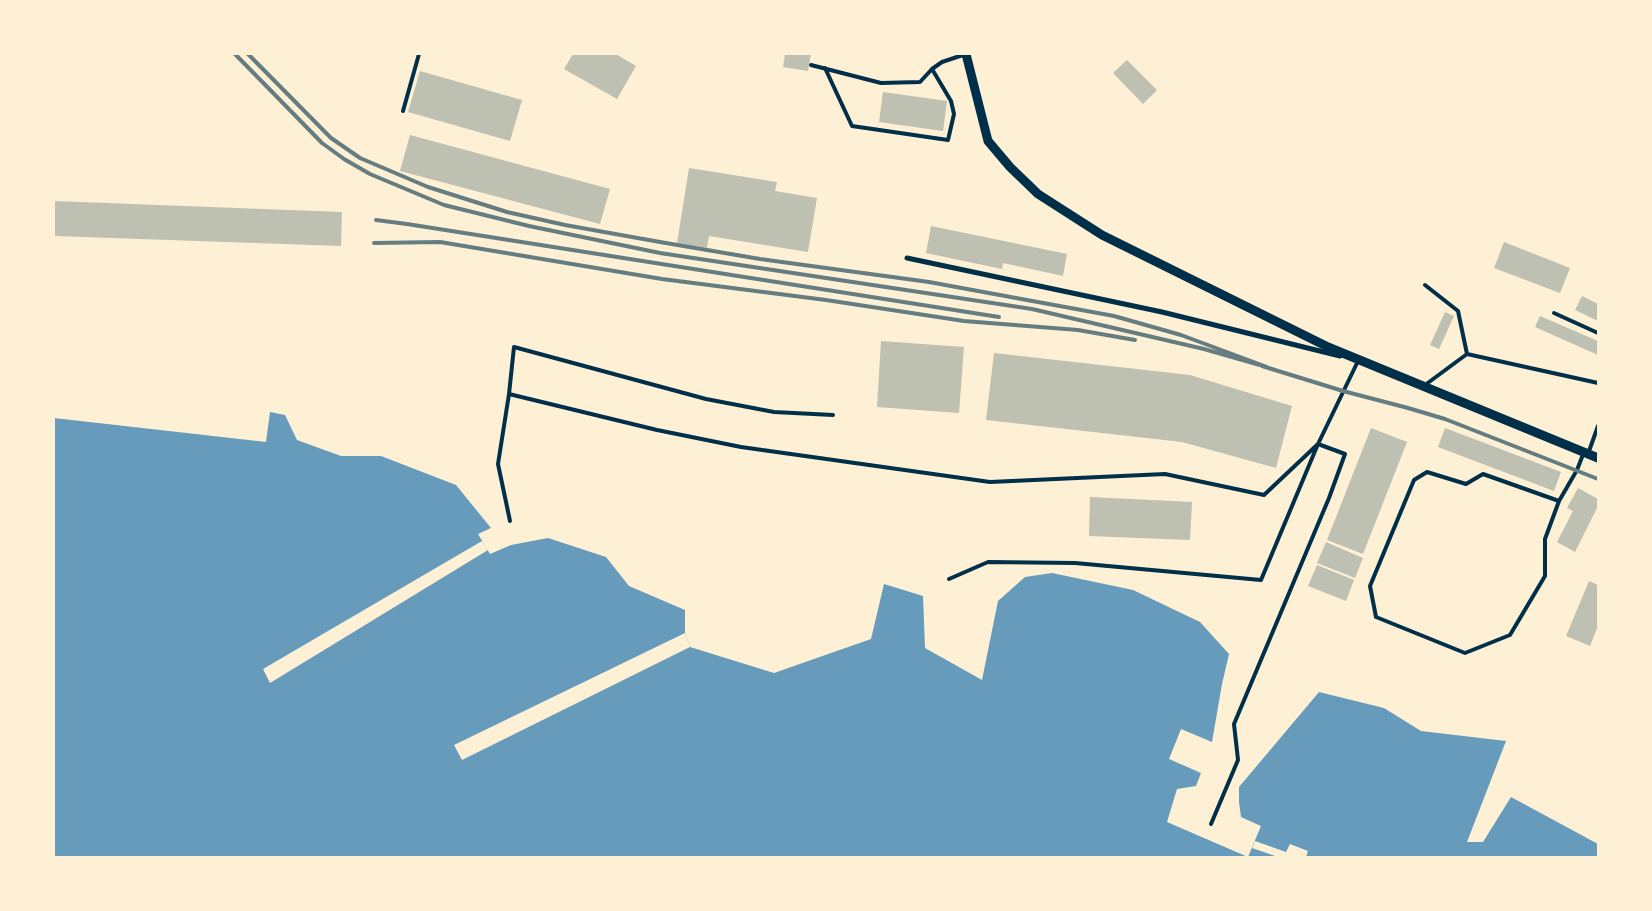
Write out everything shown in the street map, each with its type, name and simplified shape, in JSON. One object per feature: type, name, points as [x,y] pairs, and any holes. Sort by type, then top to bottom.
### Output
[{"type":"street","points":[[966,54],[988,141],[1010,167],[1038,194],[1102,235],[1267,318],[1423,387],[1598,458]]},
{"type":"street","points":[[907,258],[1162,312],[1359,359]]},
{"type":"lane","points":[[403,111],[419,54]]},
{"type":"lane","points":[[811,65],[881,83],[920,82],[932,69],[942,62],[966,54]]},
{"type":"lane","points":[[825,68],[852,126],[948,140],[954,114],[951,101],[932,69]]},
{"type":"lane","points":[[1425,284],[1458,311],[1467,354]]},
{"type":"lane","points":[[1554,313],[1598,333]]},
{"type":"lane","points":[[510,521],[498,464],[514,347],[706,399],[774,412],[833,415]]},
{"type":"lane","points":[[1423,387],[1467,354],[1598,383]]},
{"type":"lane","points":[[949,579],[988,562],[998,562],[1075,563],[1260,580],[1318,444],[1359,359]]},
{"type":"lane","points":[[509,394],[648,428],[741,447],[990,482],[1165,474],[1264,495],[1318,444]]},
{"type":"lane","points":[[1559,501],[1483,474],[1466,484],[1427,472],[1414,480],[1370,586],[1376,617],[1464,653],[1510,635],[1545,576],[1545,539],[1559,501],[1586,453],[1598,426]]},
{"type":"lane","points":[[1210,824],[1238,760],[1234,724],[1329,498],[1345,454],[1318,444]]},
{"type":"water","points":[[270,412],[285,415],[297,440],[341,456],[381,456],[456,485],[491,528],[478,534],[490,554],[511,545],[548,538],[606,557],[629,586],[685,610],[685,633],[690,647],[774,673],[871,639],[884,584],[923,596],[925,648],[982,680],[998,601],[1025,577],[1052,573],[1133,590],[1200,622],[1229,654],[1212,742],[1181,729],[1169,759],[1201,773],[1196,786],[1177,789],[1167,822],[1248,857],[54,857],[54,418],[266,442]]},
{"type":"water","points":[[1319,692],[1384,708],[1421,731],[1506,741],[1467,842],[1483,842],[1511,797],[1598,844],[1598,857],[1248,857],[1261,826],[1241,817],[1239,787]]},
{"type":"pier","points":[[482,541],[488,550],[270,683],[263,669]]},
{"type":"pier","points":[[685,633],[690,647],[462,760],[454,745]]},
{"type":"pier","points":[[1255,841],[1286,852],[1290,844],[1308,851],[1306,857],[1278,857],[1252,848]]},
{"type":"building","points":[[573,54],[616,54],[636,66],[617,99],[564,69]]},
{"type":"building","points":[[785,54],[811,54],[808,71],[783,67]]},
{"type":"building","points":[[1127,60],[1157,90],[1143,104],[1113,73]]},
{"type":"building","points":[[420,71],[522,100],[510,141],[408,112]]},
{"type":"building","points":[[883,92],[947,101],[943,131],[879,122]]},
{"type":"building","points":[[410,135],[610,189],[600,224],[400,171]]},
{"type":"building","points":[[689,168],[777,182],[775,191],[817,198],[808,252],[709,236],[707,248],[677,243]]},
{"type":"building","points":[[54,201],[342,212],[341,246],[54,236]]},
{"type":"building","points":[[931,226],[1067,254],[1063,276],[1003,263],[1002,269],[926,253]]},
{"type":"building","points":[[1504,242],[1570,268],[1560,293],[1494,268]]},
{"type":"building","points":[[1582,296],[1598,304],[1598,321],[1575,310]]},
{"type":"building","points":[[1445,312],[1454,316],[1439,349],[1430,345]]},
{"type":"building","points":[[1540,316],[1598,341],[1598,355],[1535,327]]},
{"type":"building","points":[[881,341],[964,347],[959,413],[877,407]]},
{"type":"building","points":[[994,353],[1190,375],[1292,406],[1276,468],[1182,442],[986,420]]},
{"type":"building","points":[[1371,428],[1407,442],[1363,554],[1327,540]]},
{"type":"building","points":[[1445,428],[1561,472],[1554,491],[1438,447]]},
{"type":"building","points":[[1578,488],[1598,499],[1598,506],[1575,552],[1557,542],[1573,511],[1567,508]]},
{"type":"building","points":[[1090,497],[1192,502],[1190,540],[1089,536]]},
{"type":"building","points":[[1326,542],[1363,558],[1355,578],[1317,563]]},
{"type":"building","points":[[1317,565],[1354,580],[1346,601],[1308,586]]},
{"type":"building","points":[[1589,581],[1598,585],[1598,626],[1590,646],[1566,636]]},
{"type":"railway","points":[[235,54],[322,143],[344,159],[370,174],[444,205],[529,226],[660,253],[1032,309],[1204,349],[1267,367],[1181,335],[1114,316],[929,282],[760,259],[660,242],[565,225],[507,212],[428,187],[360,158],[331,138],[248,54]]},
{"type":"railway","points":[[376,220],[999,317]]},
{"type":"railway","points":[[374,243],[440,242],[662,279],[826,300],[964,321],[1078,330],[1135,340]]},
{"type":"railway","points":[[1262,366],[1445,419],[1598,479]]}]
